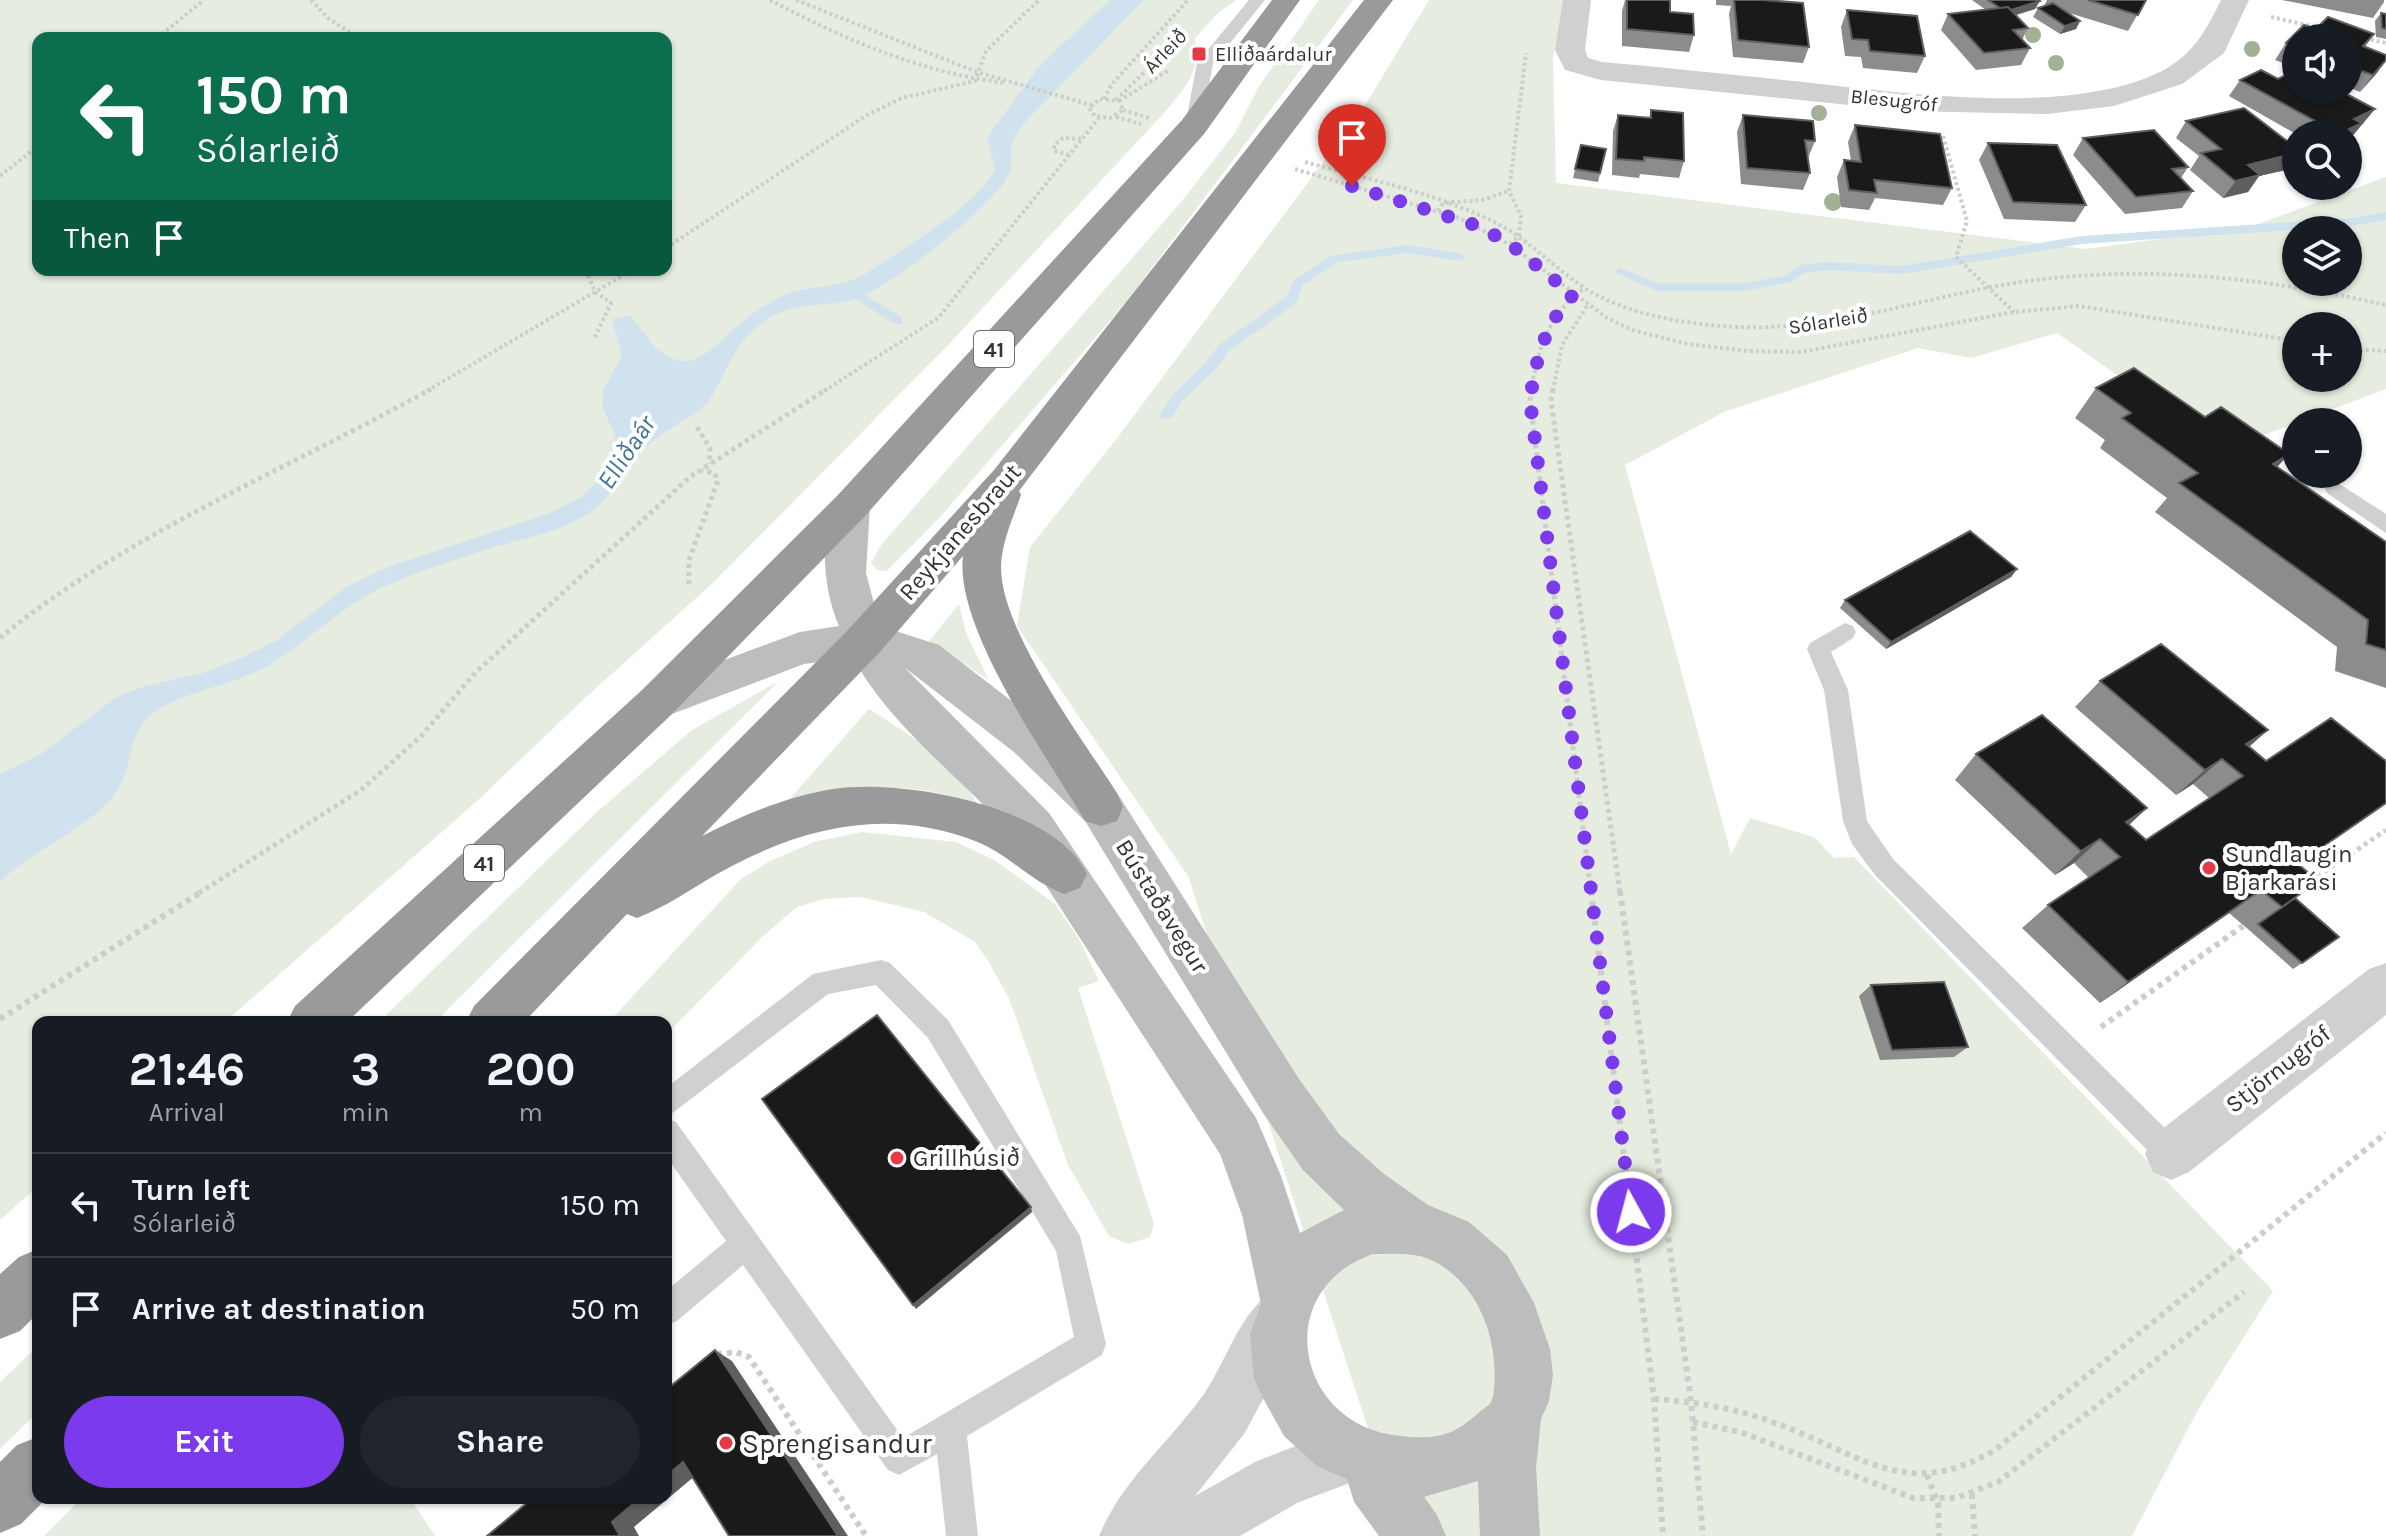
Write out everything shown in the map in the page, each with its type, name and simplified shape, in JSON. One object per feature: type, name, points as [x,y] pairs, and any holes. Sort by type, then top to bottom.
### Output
[{"type":"highway","name":"41","points":[[318,1016],[656,703],[851,506],[1193,127],[1286,0]]},
{"type":"highway","name":"Reykjanesbraut","points":[[497,1016],[863,642],[1007,480],[1379,0]]},
{"type":"highway","points":[[1007,480],[988,536],[981,575],[992,618],[1101,807]]},
{"type":"highway","points":[[590,924],[700,860],[760,830],[815,811],[914,808],[962,817],[1014,838],[1064,874]]},
{"type":"highway","points":[[0,1311],[32,1282]]},
{"type":"highway","points":[[0,1503],[32,1472]]},
{"type":"main road","name":"Bústaðavegur","points":[[851,506],[846,572],[863,642],[883,675],[915,711],[1010,798],[1238,1136],[1262,1188],[1277,1235],[1286,1304]]},
{"type":"main road","name":"Bústaðavegur","points":[[656,703],[800,648],[863,642],[904,647],[943,670],[1029,739],[1101,807],[1281,1096],[1321,1152],[1365,1193],[1413,1227],[1450,1241],[1482,1265],[1506,1299],[1521,1338],[1524,1380],[1513,1420],[1507,1468],[1510,1536]]},
{"type":"main road","name":"Bústaðavegur","points":[[1413,1227],[1373,1227],[1337,1240],[1306,1264],[1286,1304],[1278,1341],[1284,1385],[1303,1427],[1354,1471],[1416,1536]]},
{"type":"main road","name":"Bústaðavegur","points":[[1354,1471],[1418,1487],[1457,1477],[1490,1454],[1513,1420]]},
{"type":"street","name":"Blesugróf","points":[[1577,0],[1570,50],[1575,64],[1601,71],[1934,105],[2005,108],[2063,105],[2141,89],[2176,74],[2205,54],[2220,38],[2233,15],[2247,7]]},
{"type":"street","name":"Stjörnugróf","points":[[2171,1154],[2386,985]]},
{"type":"street","points":[[1129,1536],[1138,1520],[1224,1414],[1286,1304]]},
{"type":"street","points":[[1192,1536],[1228,1505],[1271,1481],[1354,1471]]},
{"type":"lane","points":[[1193,127],[1205,63],[1257,0]]},
{"type":"lane","points":[[2335,489],[2386,525]]},
{"type":"lane","points":[[1845,632],[1818,649],[1836,690],[1855,821],[1861,836],[1884,867],[2171,1154]]},
{"type":"lane","points":[[672,1100],[822,983],[881,972],[938,1029],[1070,1246],[1091,1344],[899,1459],[672,1140]]},
{"type":"lane","points":[[672,1305],[746,1243]]},
{"type":"lane","points":[[950,1429],[962,1536]]},
{"type":"path","points":[[164,32],[204,0]]},
{"type":"path","points":[[311,0],[329,19],[350,32]]},
{"type":"path","points":[[770,0],[864,44],[975,81],[1014,84]]},
{"type":"path","points":[[796,0],[977,72],[1091,105],[1104,99],[1118,101],[1167,71]]},
{"type":"path","points":[[975,81],[986,51],[1039,0]]},
{"type":"path","name":"Árleið","points":[[1104,99],[1112,84],[1188,0]]},
{"type":"path","points":[[2247,7],[2309,24]]},
{"type":"path","name":"Árleið","points":[[1118,101],[1186,30]]},
{"type":"path","points":[[2362,37],[2386,43]]},
{"type":"path","points":[[1510,244],[1519,236],[1521,216],[1509,191],[1527,48]]},
{"type":"path","points":[[672,244],[867,115],[911,95],[975,81]]},
{"type":"path","points":[[1118,101],[1123,110],[1158,120]]},
{"type":"path","points":[[1091,105],[1089,111],[1099,118],[1115,117],[1152,127]]},
{"type":"path","points":[[1934,105],[1967,221],[1956,257],[2014,312]]},
{"type":"path","points":[[1115,117],[1123,110]]},
{"type":"path","points":[[0,1019],[361,790],[421,736],[476,672],[701,470],[938,318],[1099,118]]},
{"type":"path","points":[[1069,155],[1054,151],[1054,145],[1063,138],[1081,139]]},
{"type":"path","points":[[0,176],[32,151]]},
{"type":"path","name":"Sólarleið","points":[[1301,160],[1489,219],[1519,236],[1600,297],[1662,317],[1770,329],[1838,322],[1989,288],[2086,275],[2191,274],[2302,287],[2386,305]]},
{"type":"path","name":"Sólarleið","points":[[1295,169],[1438,211],[1478,226],[1510,244],[1587,306],[1658,336],[1729,351],[1766,353],[1834,347],[2014,312],[2079,306],[2282,339]]},
{"type":"path","points":[[1438,211],[1443,203],[1482,200],[1509,191]]},
{"type":"path","points":[[589,276],[596,293],[611,303],[594,339]]},
{"type":"path","points":[[0,638],[64,589],[155,534],[401,406],[623,276]]},
{"type":"path","points":[[1585,288],[1557,311],[1549,327],[1536,360],[1530,400],[1654,1399],[1663,1536]]},
{"type":"path","points":[[1587,306],[1562,345],[1551,401],[1691,1401],[1703,1536]]},
{"type":"path","points":[[2362,350],[2386,351]]},
{"type":"path","points":[[697,427],[710,448],[709,464]]},
{"type":"path","points":[[689,584],[689,560],[718,480],[714,473],[701,470]]},
{"type":"path","points":[[2308,883],[2386,830]]},
{"type":"path","points":[[2068,1051],[2243,926]]},
{"type":"path","points":[[1654,1399],[1691,1401],[1784,1426],[1891,1471],[1927,1475],[1960,1470],[1995,1450],[2386,1133]]},
{"type":"path","points":[[1693,1422],[1740,1432],[1913,1498],[1938,1503],[1972,1494],[1998,1482],[2244,1292]]},
{"type":"path","points":[[706,1359],[721,1353],[749,1357],[866,1536]]},
{"type":"path","points":[[1927,1475],[1938,1503],[1939,1536]]},
{"type":"path","points":[[1972,1494],[1975,1536]]},
{"type":"shaded area","name":"Elliðaárdalur","points":[[0,0],[1236,0],[1218,13],[1195,38],[1196,61],[1190,79],[1164,113],[950,343],[714,582],[476,802],[232,1016],[32,1016],[32,1191],[0,1220]]},
{"type":"shaded area","points":[[1319,0],[1353,0],[1127,301],[940,517],[887,571],[877,570],[871,563],[881,545],[1182,201],[1235,133],[1258,88]]},
{"type":"shaded area","points":[[1429,0],[1566,0],[1553,57],[1556,183],[2086,249],[2250,227],[2323,200],[2362,200],[2362,186],[2386,177],[2386,389],[2336,408],[2282,408],[2282,428],[2224,450],[2057,333],[1971,358],[1918,348],[1724,412],[1625,465],[1731,854],[1750,818],[1814,837],[1834,858],[1854,857],[2273,1291],[2199,1408],[2132,1536],[1403,1536],[1188,876],[1017,626],[1030,547],[1118,437],[1362,110]]},
{"type":"shaded area","points":[[959,604],[966,633],[989,680],[929,641]]},
{"type":"shaded area","points":[[779,681],[441,1016],[385,1016],[598,811],[692,730]]},
{"type":"shaded area","points":[[869,709],[943,762],[978,804],[905,788],[861,789],[788,801]]},
{"type":"shaded area","points":[[862,832],[956,842],[994,860],[1055,904],[1079,939],[1099,981],[1078,988],[1154,1224],[1150,1237],[1128,1244],[1109,1236],[1068,1165],[1009,998],[987,959],[975,942],[924,912],[860,897],[824,899],[797,907],[763,936],[672,1029],[672,1016],[615,1016],[741,879],[770,861],[814,842]]},
{"type":"shaded area","points":[[32,1352],[32,1418],[0,1449],[0,1382]]},
{"type":"shaded area","points":[[76,1504],[414,1504],[435,1536],[44,1536]]},
{"type":"water","name":"Elliðaár","points":[[1110,0],[1144,0],[1023,124],[1012,145],[1009,174],[984,205],[942,243],[860,297],[791,309],[778,313],[754,329],[739,346],[706,404],[648,445],[604,500],[576,521],[385,586],[354,603],[269,665],[180,699],[152,714],[138,731],[121,783],[106,805],[0,882],[0,774],[41,754],[115,698],[145,686],[203,673],[244,657],[276,641],[345,588],[388,567],[550,513],[581,497],[603,477],[613,456],[615,436],[602,406],[603,390],[622,356],[612,319],[631,316],[659,350],[671,358],[691,360],[710,351],[752,314],[782,296],[864,275],[955,213],[986,184],[995,170],[987,138],[1039,66]]},
{"type":"building","points":[[1627,0],[1670,0],[1670,12],[1693,14],[1694,35],[1627,29]]},
{"type":"building","points":[[1734,0],[1803,3],[1809,47],[1738,40]]},
{"type":"building","points":[[1988,0],[2040,1],[2011,10],[2008,7],[2000,8]]},
{"type":"building","points":[[2088,0],[2146,0],[2138,15]]},
{"type":"building","points":[[2053,3],[2080,21],[2065,26],[2038,8]]},
{"type":"building","points":[[2008,7],[2028,28],[2013,30],[2030,48],[1984,53],[1948,14]]},
{"type":"building","points":[[1847,10],[1917,16],[1925,56],[1870,51],[1868,40],[1852,39]]},
{"type":"building","points":[[2381,13],[2386,14],[2386,29],[2382,28]]},
{"type":"building","points":[[2328,17],[2347,24],[2321,24]]},
{"type":"building","points":[[2362,30],[2374,34],[2363,46],[2386,55],[2386,60],[2373,75],[2362,71]]},
{"type":"building","points":[[2261,70],[2278,79],[2282,77],[2282,103],[2240,80]]},
{"type":"building","points":[[2362,102],[2375,109],[2356,120],[2313,120],[2284,104]]},
{"type":"building","points":[[2244,108],[2282,137],[2282,156],[2248,165],[2260,175],[2235,181],[2201,153],[2221,149],[2186,121]]},
{"type":"building","points":[[1651,110],[1683,113],[1684,161],[1644,157],[1644,161],[1616,159],[1618,115],[1651,118]]},
{"type":"building","points":[[1743,115],[1813,121],[1815,141],[1805,140],[1810,173],[1747,168]]},
{"type":"building","points":[[1855,125],[1940,134],[1952,188],[1874,180],[1877,193],[1849,190],[1844,160],[1861,162]]},
{"type":"building","points":[[2154,130],[2188,167],[2172,169],[2193,191],[2136,197],[2083,138]]},
{"type":"building","points":[[1988,143],[2057,145],[2086,205],[2013,202]]},
{"type":"building","points":[[1581,145],[1606,149],[1600,173],[1575,169]]},
{"type":"building","points":[[2134,368],[2205,417],[2221,407],[2282,449],[2282,458],[2273,464],[2282,470],[2282,488],[2308,488],[2386,542],[2386,650],[2366,644],[2368,620],[2179,483],[2198,473],[2122,418],[2131,413],[2096,388]]},
{"type":"building","points":[[1970,531],[2017,569],[1891,642],[1845,600]]},
{"type":"building","points":[[2161,644],[2268,730],[2246,744],[2266,761],[2331,718],[2386,761],[2386,803],[2298,864],[2318,881],[2282,907],[2261,890],[2128,982],[2048,905],[2120,857],[2100,839],[2081,851],[1976,754],[2042,715],[2147,808],[2126,822],[2146,840],[2243,776],[2222,759],[2205,770],[2100,681]]},
{"type":"building","points":[[2295,898],[2339,937],[2302,963],[2258,924]]},
{"type":"building","points":[[1944,982],[1968,1047],[1892,1050],[1871,985]]},
{"type":"building","name":"Grillhúsið","points":[[877,1015],[1031,1207],[913,1305],[762,1099]]},
{"type":"building","name":"Sprengisandur","points":[[715,1350],[838,1536],[729,1536],[683,1462],[672,1471],[672,1385]]},
{"type":"building","points":[[526,1504],[633,1504],[612,1522],[620,1536],[487,1536]]},
{"type":"waterway","points":[[1620,272],[1657,287],[1744,287],[1788,279],[1800,269],[1827,266],[1901,270],[2082,240],[2352,222],[2386,216]]},
{"type":"waterway","points":[[1167,415],[1178,397],[1209,368],[1224,348],[1279,310],[1293,298],[1298,283],[1335,259],[1407,249],[1460,257]]},
{"type":"waterway","points":[[851,290],[898,321]]},
{"type":"place","name":"Elliðaárdalur","points":[[1199,54]]},
{"type":"place","name":"Sundlaugin Bjarkarási","points":[[2209,868]]},
{"type":"place","name":"Grillhúsið","points":[[897,1158]]},
{"type":"place","name":"Sprengisandur","points":[[726,1443]]},
{"type":"route","points":[[1352,186],[1478,226],[1510,244],[1573,295],[1557,311],[1549,327],[1536,360],[1530,400],[1631,1212]]}]
